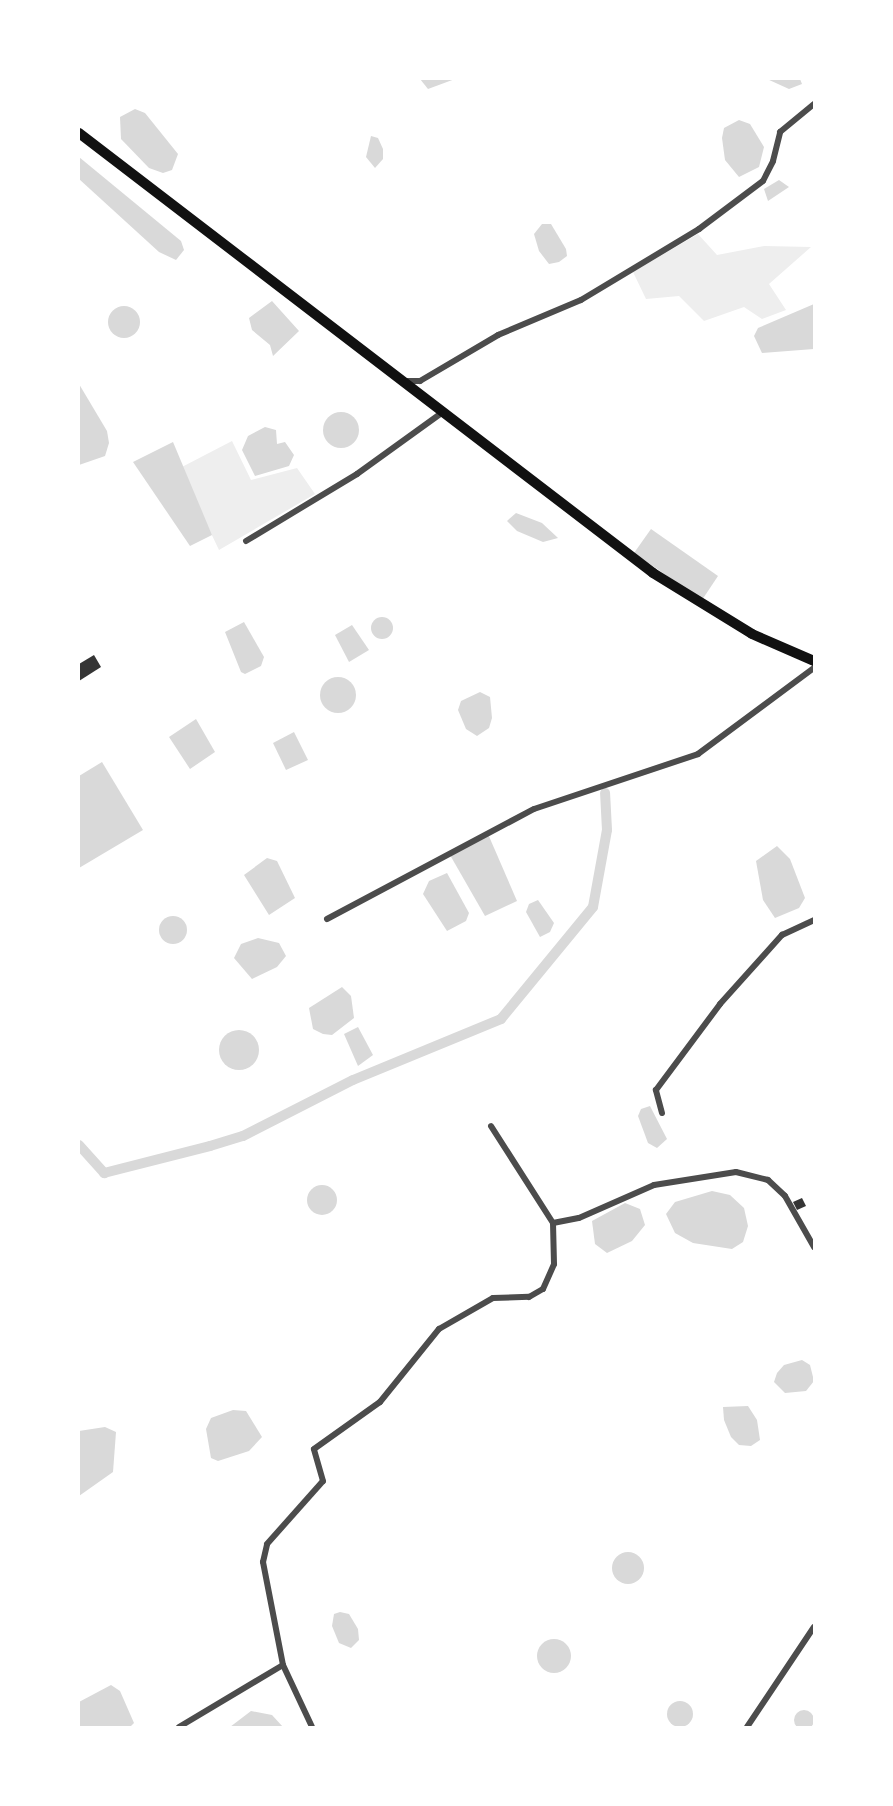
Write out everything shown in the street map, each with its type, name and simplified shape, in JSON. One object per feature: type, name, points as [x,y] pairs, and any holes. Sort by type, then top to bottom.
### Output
[{"type":"highway","points":[[79,133],[407,381],[653,573],[752,634],[814,661]]},
{"type":"street","points":[[407,381],[420,381],[498,335],[581,300],[699,229],[763,181],[780,131],[814,104]]},
{"type":"street","points":[[246,541],[357,474],[445,411]]},
{"type":"street","points":[[327,919],[534,808],[698,754],[814,668]]},
{"type":"street","points":[[662,1113],[656,1090],[720,1004],[782,935],[814,920]]},
{"type":"street","points":[[312,1727],[283,1665],[263,1562],[267,1544],[323,1481],[314,1449],[380,1402],[439,1329],[493,1298],[529,1297],[543,1289],[554,1264],[553,1223],[491,1126]]},
{"type":"street","points":[[553,1223],[579,1218],[653,1185],[736,1172],[768,1180],[785,1196],[814,1247]]},
{"type":"street","points":[[747,1727],[814,1628]]},
{"type":"street","points":[[179,1727],[283,1665]]},
{"type":"shaded area","points":[[420,79],[455,79],[428,89]]},
{"type":"shaded area","points":[[767,79],[800,79],[802,84],[789,89]]},
{"type":"shaded area","points":[[135,109],[145,113],[178,154],[172,170],[163,173],[149,168],[121,139],[120,117]]},
{"type":"shaded area","points":[[739,120],[750,124],[764,147],[759,167],[739,177],[725,160],[722,138],[724,128]]},
{"type":"shaded area","points":[[371,136],[378,138],[383,149],[383,159],[375,168],[366,157]]},
{"type":"shaded area","points":[[79,157],[181,241],[184,250],[176,260],[159,252],[79,179]]},
{"type":"shaded area","points":[[779,180],[789,187],[768,201],[764,189]]},
{"type":"shaded area","points":[[542,224],[551,224],[566,249],[567,256],[559,262],[549,264],[539,251],[534,234]]},
{"type":"shaded area","points":[[698,234],[717,255],[764,246],[811,247],[769,284],[786,310],[762,319],[744,307],[704,321],[679,296],[646,299],[633,272]]},
{"type":"shaded area","points":[[272,301],[299,331],[273,356],[270,345],[252,330],[249,318]]},
{"type":"shaded area","points":[[814,304],[814,349],[762,353],[754,336],[758,328]]},
{"type":"shaded area","points":[[124,306],[135,311],[140,322],[135,333],[124,338],[113,333],[108,322],[113,311]]},
{"type":"shaded area","points":[[79,384],[107,431],[109,443],[105,456],[79,465]]},
{"type":"shaded area","points":[[341,412],[354,417],[359,430],[354,443],[341,448],[328,443],[323,430],[328,417]]},
{"type":"shaded area","points":[[265,427],[276,430],[277,444],[285,442],[294,455],[289,466],[255,476],[242,450],[248,436]]},
{"type":"shaded area","points":[[232,441],[251,480],[297,468],[315,494],[219,550],[180,468]]},
{"type":"shaded area","points":[[173,442],[212,535],[190,546],[133,462]]},
{"type":"shaded area","points":[[516,513],[542,523],[558,538],[543,542],[517,531],[507,521]]},
{"type":"shaded area","points":[[651,529],[718,576],[702,600],[634,553]]},
{"type":"shaded area","points":[[382,617],[390,620],[393,628],[390,636],[382,639],[374,636],[371,628],[374,620]]},
{"type":"shaded area","points":[[244,622],[264,657],[261,666],[245,674],[241,672],[225,632]]},
{"type":"shaded area","points":[[352,625],[369,650],[349,662],[335,635]]},
{"type":"shaded area","points":[[338,677],[351,682],[356,695],[351,708],[338,713],[325,708],[320,695],[325,682]]},
{"type":"shaded area","points":[[480,692],[490,697],[492,718],[489,728],[477,736],[466,729],[458,710],[461,701]]},
{"type":"shaded area","points":[[196,719],[215,752],[190,769],[169,737]]},
{"type":"shaded area","points":[[294,732],[308,760],[286,770],[273,743]]},
{"type":"shaded area","points":[[102,762],[143,830],[79,868],[79,776]]},
{"type":"shaded area","points":[[488,834],[517,901],[485,916],[450,855]]},
{"type":"shaded area","points":[[777,846],[790,859],[805,898],[799,908],[775,918],[763,900],[756,861]]},
{"type":"shaded area","points":[[267,858],[277,861],[295,898],[269,915],[244,875]]},
{"type":"shaded area","points":[[447,873],[469,913],[466,921],[447,931],[423,894],[429,881]]},
{"type":"shaded area","points":[[538,900],[554,923],[550,932],[540,937],[526,912],[529,904]]},
{"type":"shaded area","points":[[173,916],[183,920],[187,930],[183,940],[173,944],[163,940],[159,930],[163,920]]},
{"type":"shaded area","points":[[258,938],[279,943],[286,956],[277,967],[252,979],[234,958],[241,944]]},
{"type":"shaded area","points":[[342,987],[351,996],[354,1018],[332,1035],[313,1029],[309,1008]]},
{"type":"shaded area","points":[[358,1027],[373,1055],[358,1066],[344,1034]]},
{"type":"shaded area","points":[[239,1030],[247,1031],[253,1036],[258,1042],[258,1058],[253,1064],[247,1069],[239,1070],[231,1069],[225,1064],[220,1058],[219,1050],[220,1042],[225,1036],[231,1031]]},
{"type":"shaded area","points":[[650,1106],[667,1139],[657,1148],[648,1143],[638,1116],[641,1109]]},
{"type":"shaded area","points":[[322,1185],[333,1189],[337,1200],[333,1211],[322,1215],[311,1211],[307,1200],[311,1189]]},
{"type":"shaded area","points":[[712,1191],[730,1195],[744,1208],[748,1226],[743,1242],[732,1249],[693,1243],[675,1233],[666,1214],[675,1202]]},
{"type":"shaded area","points":[[625,1203],[640,1209],[645,1225],[632,1241],[607,1253],[595,1244],[592,1221]]},
{"type":"shaded area","points":[[802,1360],[810,1365],[814,1381],[806,1391],[785,1393],[774,1382],[777,1373],[784,1365]]},
{"type":"shaded area","points":[[748,1406],[757,1420],[760,1440],[751,1446],[739,1445],[731,1437],[724,1420],[723,1407]]},
{"type":"shaded area","points":[[233,1410],[246,1411],[262,1437],[249,1451],[218,1461],[211,1458],[206,1429],[211,1418]]},
{"type":"shaded area","points":[[105,1427],[116,1432],[113,1472],[79,1496],[79,1431]]},
{"type":"shaded area","points":[[628,1552],[639,1557],[644,1568],[639,1579],[628,1584],[617,1579],[612,1568],[617,1557]]},
{"type":"shaded area","points":[[334,1614],[349,1614],[358,1629],[359,1640],[351,1648],[339,1643],[332,1626]]},
{"type":"shaded area","points":[[554,1639],[566,1644],[571,1656],[566,1668],[554,1673],[542,1668],[537,1656],[542,1644]]},
{"type":"shaded area","points":[[111,1685],[120,1691],[134,1723],[130,1727],[79,1727],[79,1702]]},
{"type":"shaded area","points":[[680,1701],[689,1705],[693,1714],[689,1723],[680,1727],[671,1723],[667,1714],[671,1705]]},
{"type":"shaded area","points":[[804,1710],[811,1713],[814,1720],[811,1727],[804,1730],[797,1727],[794,1720],[797,1713]]},
{"type":"shaded area","points":[[251,1711],[272,1715],[283,1727],[230,1727]]},
{"type":"building","points":[[94,655],[101,667],[79,681],[79,664]]},
{"type":"building","points":[[802,1198],[806,1206],[797,1210],[793,1202]]},
{"type":"waterway","points":[[79,1145],[104,1173],[210,1146],[243,1136],[353,1080],[501,1019],[593,907],[607,830],[605,793]]}]
